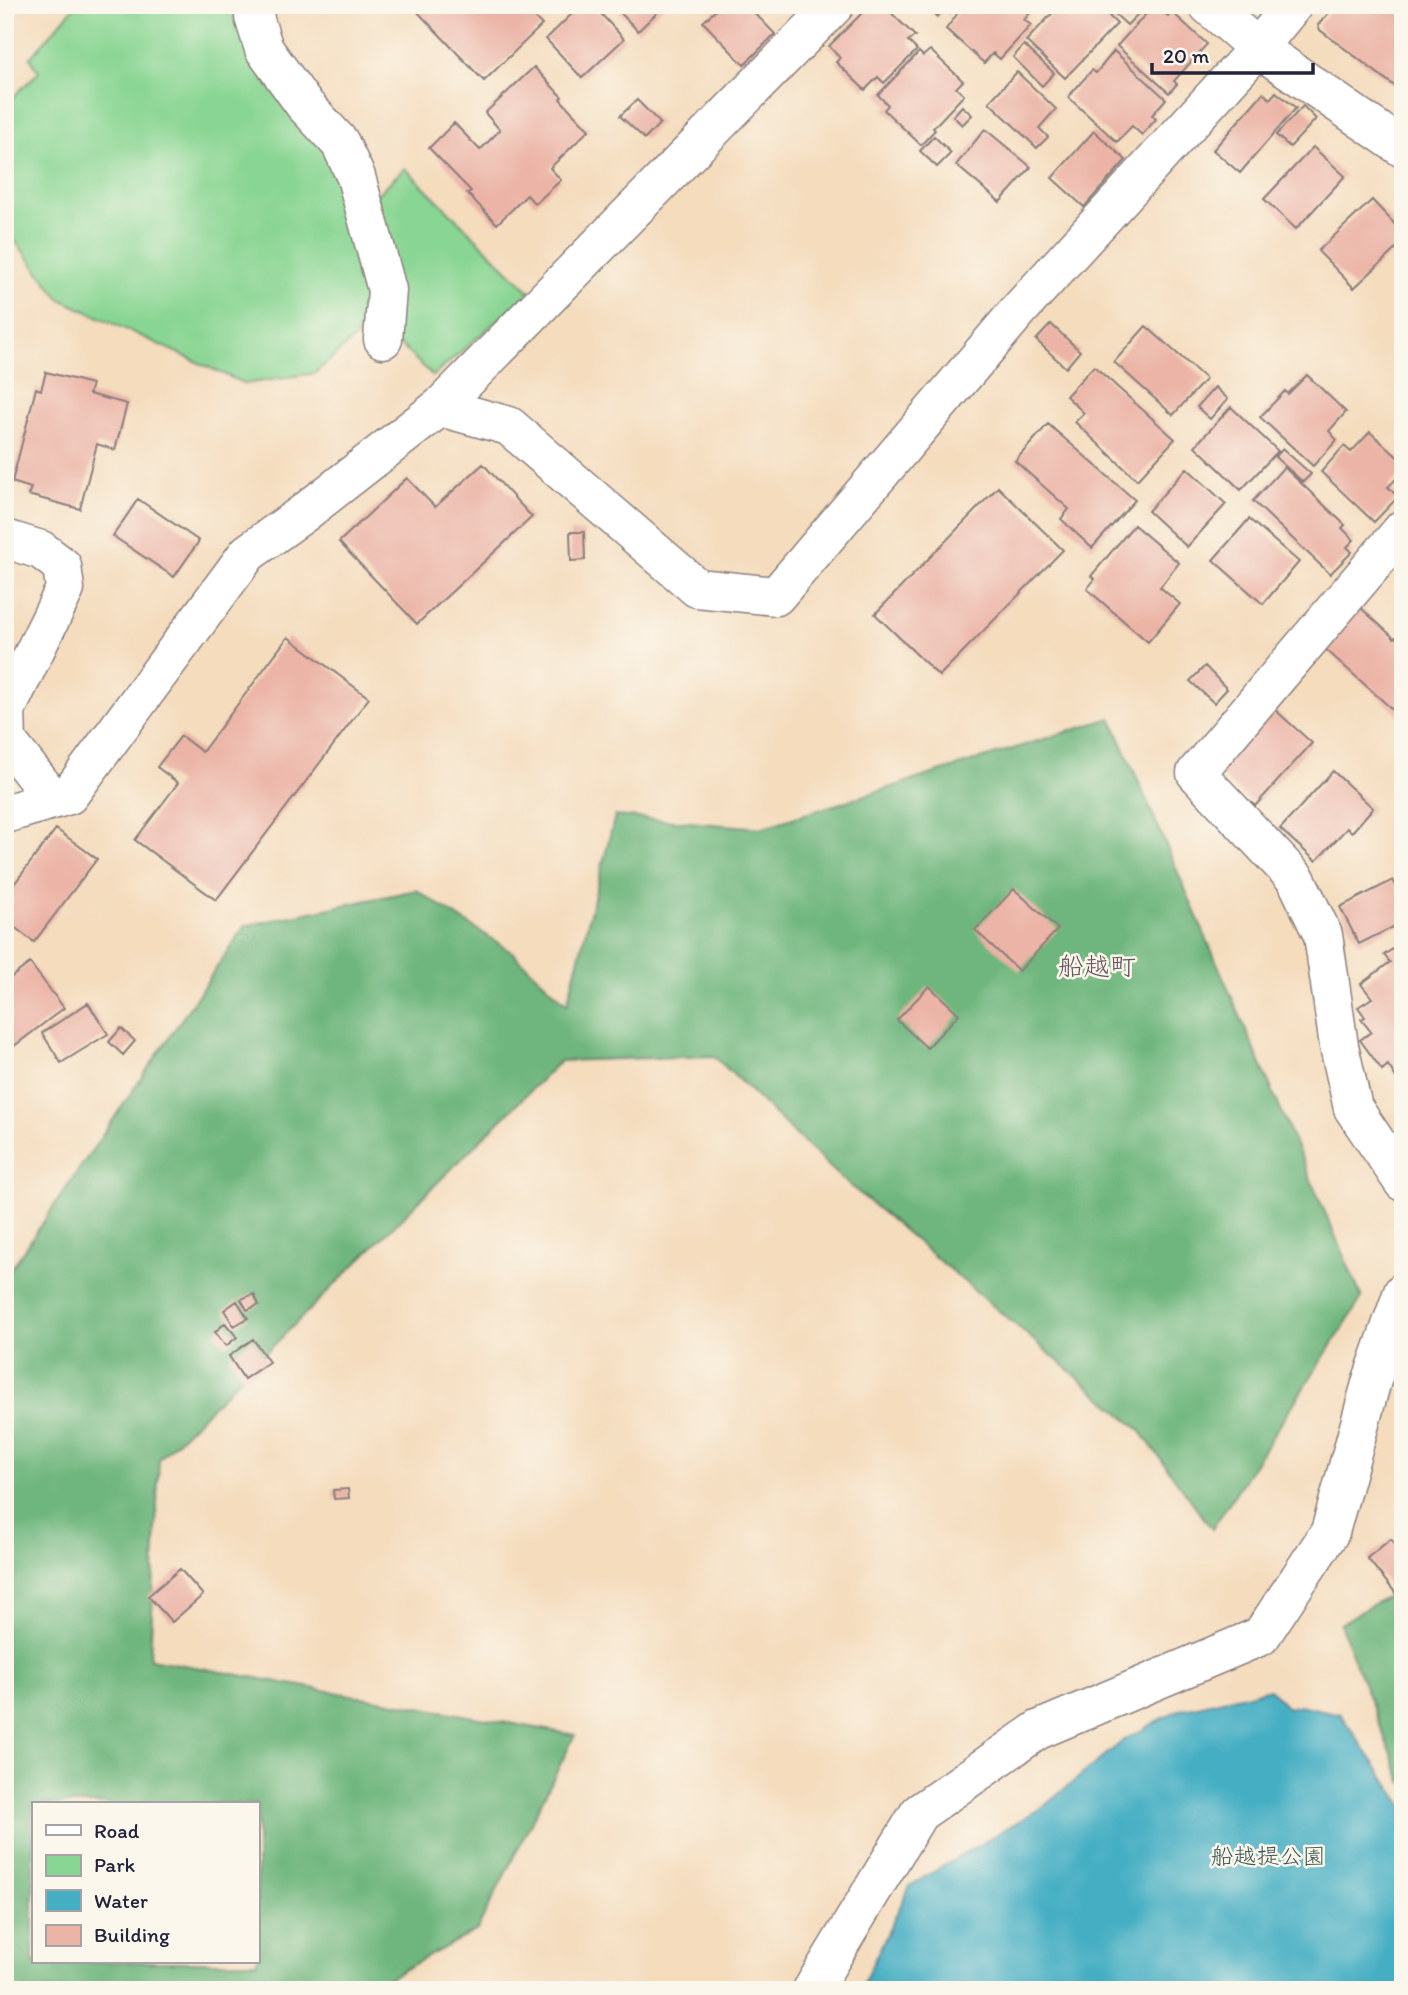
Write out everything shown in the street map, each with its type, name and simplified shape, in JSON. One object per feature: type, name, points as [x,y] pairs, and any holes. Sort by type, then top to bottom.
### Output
[{"type":"street","points":[[256,5],[254,17],[264,49],[303,103],[341,143],[356,177],[387,290],[383,339]]},
{"type":"street","points":[[5,814],[69,795],[248,553],[440,407],[835,5]]},
{"type":"street","points":[[1208,5],[1258,48],[1403,148]]},
{"type":"street","points":[[440,407],[509,426],[697,588],[776,596],[1019,310],[1258,48],[1293,5]]},
{"type":"street","points":[[1403,529],[1196,773],[1296,879],[1323,935],[1339,1046],[1353,1108],[1403,1182]]},
{"type":"street","points":[[5,539],[41,550],[62,566],[65,589],[6,710],[7,741],[52,799]]},
{"type":"street","points":[[812,1990],[919,1813],[1038,1730],[1261,1636],[1330,1532],[1372,1380],[1403,1292]]},
{"type":"green space","points":[[76,5],[241,5],[338,154],[377,297],[373,322],[315,373],[245,384],[60,299],[5,228],[5,112],[16,94],[39,72],[30,58]]},
{"type":"green space","points":[[405,168],[530,292],[433,376],[396,341],[376,195]]},
{"type":"green space","points":[[1111,718],[1362,1298],[1212,1529],[1139,1429],[839,1176],[714,1056],[560,1061],[159,1459],[150,1659],[575,1735],[477,1930],[366,1990],[5,1990],[5,1278],[245,926],[416,890],[512,952],[567,1004],[615,816],[761,828]]},
{"type":"green space","points":[[1403,1587],[1403,1784],[1340,1624]]},
{"type":"water","name":"船越提公園","points":[[1270,1689],[1288,1708],[1300,1705],[1340,1714],[1403,1805],[1403,1990],[1300,1990],[1284,1987],[1216,1990],[860,1990],[910,1886],[1044,1806],[1124,1740],[1176,1711]]},
{"type":"building","points":[[411,5],[523,5],[542,25],[484,81]]},
{"type":"building","points":[[581,5],[593,5],[624,39],[582,78],[546,39]]},
{"type":"building","points":[[613,5],[665,5],[638,31]]},
{"type":"building","points":[[721,5],[747,5],[775,34],[744,65],[703,22]]},
{"type":"building","points":[[877,5],[883,5],[915,36],[908,41],[917,50],[884,83],[878,77],[865,90],[836,62],[840,58],[829,46],[869,6],[872,10]]},
{"type":"building","points":[[924,5],[957,5],[950,14],[945,9],[937,17]]},
{"type":"building","points":[[964,5],[1035,7],[1024,20],[1031,25],[1000,59],[993,53],[984,63],[946,29]]},
{"type":"building","points":[[1060,5],[1119,5],[1109,16],[1117,24],[1065,78],[1026,41]]},
{"type":"building","points":[[1123,5],[1147,5],[1127,25],[1115,14]]},
{"type":"building","points":[[1154,5],[1168,16],[1172,12],[1207,44],[1174,81],[1177,84],[1169,93],[1117,46]]},
{"type":"building","points":[[1336,5],[1403,5],[1403,78],[1396,87],[1320,30],[1318,25]]},
{"type":"building","points":[[1024,45],[1054,73],[1042,86],[1013,57]]},
{"type":"building","points":[[930,50],[963,81],[956,88],[964,95],[921,145],[884,110],[888,105],[878,95],[919,52],[923,56]]},
{"type":"building","points":[[1114,51],[1166,99],[1152,115],[1156,119],[1142,135],[1132,126],[1117,142],[1068,97],[1092,70],[1096,73]]},
{"type":"building","points":[[534,67],[589,130],[550,168],[561,180],[535,204],[527,195],[497,224],[467,193],[471,191],[429,148],[454,123],[480,150],[500,130],[485,113]]},
{"type":"building","points":[[1017,72],[1056,109],[1039,128],[1048,137],[1037,148],[989,102]]},
{"type":"building","points":[[1276,92],[1296,108],[1240,173],[1213,150],[1263,93],[1270,99]]},
{"type":"building","points":[[637,100],[660,123],[645,139],[620,116]]},
{"type":"building","points":[[962,106],[972,115],[962,125],[953,116]]},
{"type":"building","points":[[1303,106],[1316,119],[1290,147],[1276,135]]},
{"type":"building","points":[[985,129],[1031,167],[1000,202],[956,165]]},
{"type":"building","points":[[1094,131],[1126,160],[1084,207],[1052,178]]},
{"type":"building","points":[[934,136],[951,153],[937,167],[920,151]]},
{"type":"building","points":[[1313,147],[1345,176],[1296,229],[1264,199]]},
{"type":"building","points":[[1372,200],[1403,233],[1403,242],[1354,288],[1318,251]]},
{"type":"building","points":[[1051,324],[1080,351],[1066,368],[1036,340]]},
{"type":"building","points":[[1146,326],[1206,379],[1173,415],[1114,362]]},
{"type":"building","points":[[1094,366],[1175,439],[1137,480],[1075,422],[1084,413],[1066,396]]},
{"type":"building","points":[[46,372],[92,384],[89,394],[127,404],[115,450],[97,444],[80,509],[28,495],[31,488],[12,482],[36,388],[41,390]]},
{"type":"building","points":[[1307,375],[1346,412],[1329,431],[1337,440],[1313,466],[1260,417],[1285,391],[1288,394]]},
{"type":"building","points":[[1215,387],[1228,399],[1210,419],[1197,407]]},
{"type":"building","points":[[1231,407],[1278,451],[1241,490],[1195,446]]},
{"type":"building","points":[[1048,424],[1135,500],[1092,548],[1061,519],[1069,509],[1015,461]]},
{"type":"building","points":[[1370,432],[1403,462],[1403,472],[1388,487],[1398,497],[1374,522],[1321,472],[1344,446],[1351,452]]},
{"type":"building","points":[[1283,449],[1311,474],[1303,482],[1275,457]]},
{"type":"building","points":[[483,464],[532,517],[417,624],[339,542],[407,478],[435,507]]},
{"type":"building","points":[[1284,467],[1345,525],[1342,528],[1354,540],[1347,547],[1352,552],[1330,574],[1253,501]]},
{"type":"building","points":[[1187,468],[1226,504],[1187,547],[1148,511]]},
{"type":"building","points":[[998,487],[1063,550],[939,676],[875,614]]},
{"type":"building","points":[[138,499],[199,541],[174,577],[113,536]]},
{"type":"building","points":[[1249,519],[1299,562],[1263,604],[1213,560]]},
{"type":"building","points":[[1134,525],[1179,563],[1160,587],[1180,604],[1148,642],[1087,589],[1095,579],[1091,576]]},
{"type":"building","points":[[570,532],[584,532],[585,560],[571,561]]},
{"type":"building","points":[[1360,607],[1403,643],[1403,719],[1323,647]]},
{"type":"building","points":[[288,637],[369,698],[216,900],[135,840],[178,783],[157,767],[181,736],[202,752]]},
{"type":"building","points":[[1205,666],[1227,689],[1214,703],[1190,681]]},
{"type":"building","points":[[1273,708],[1312,743],[1255,806],[1215,770]]},
{"type":"building","points":[[1333,771],[1373,808],[1352,832],[1347,828],[1316,861],[1280,829]]},
{"type":"building","points":[[56,829],[97,859],[34,942],[5,920],[5,896]]},
{"type":"building","points":[[1393,880],[1403,899],[1403,922],[1359,944],[1340,907]]},
{"type":"building","points":[[1014,889],[1058,929],[1019,971],[975,930]]},
{"type":"building","points":[[1403,942],[1403,1079],[1399,1082],[1388,1065],[1382,1070],[1360,1040],[1371,1032],[1361,1019],[1365,1017],[1358,1007],[1372,998],[1361,984],[1390,962],[1384,955]]},
{"type":"building","points":[[30,963],[64,1008],[5,1053],[5,982]]},
{"type":"building","points":[[929,986],[959,1014],[927,1048],[897,1020]]},
{"type":"building","points":[[88,1003],[108,1034],[61,1063],[42,1033]]},
{"type":"building","points":[[121,1028],[135,1041],[123,1055],[109,1042]]},
{"type":"building","points":[[254,1294],[259,1305],[247,1310],[241,1299]]},
{"type":"building","points":[[237,1301],[248,1318],[234,1326],[224,1310]]},
{"type":"building","points":[[225,1323],[237,1337],[226,1346],[215,1332]]},
{"type":"building","points":[[253,1339],[269,1362],[244,1379],[229,1356]]},
{"type":"building","points":[[348,1489],[349,1498],[334,1499],[333,1490]]},
{"type":"building","points":[[1391,1539],[1403,1554],[1403,1592],[1398,1596],[1367,1558]]},
{"type":"building","points":[[180,1569],[203,1595],[172,1622],[148,1596]]},
{"type":"district","name":"船越町","points":[[1097,966]]}]
